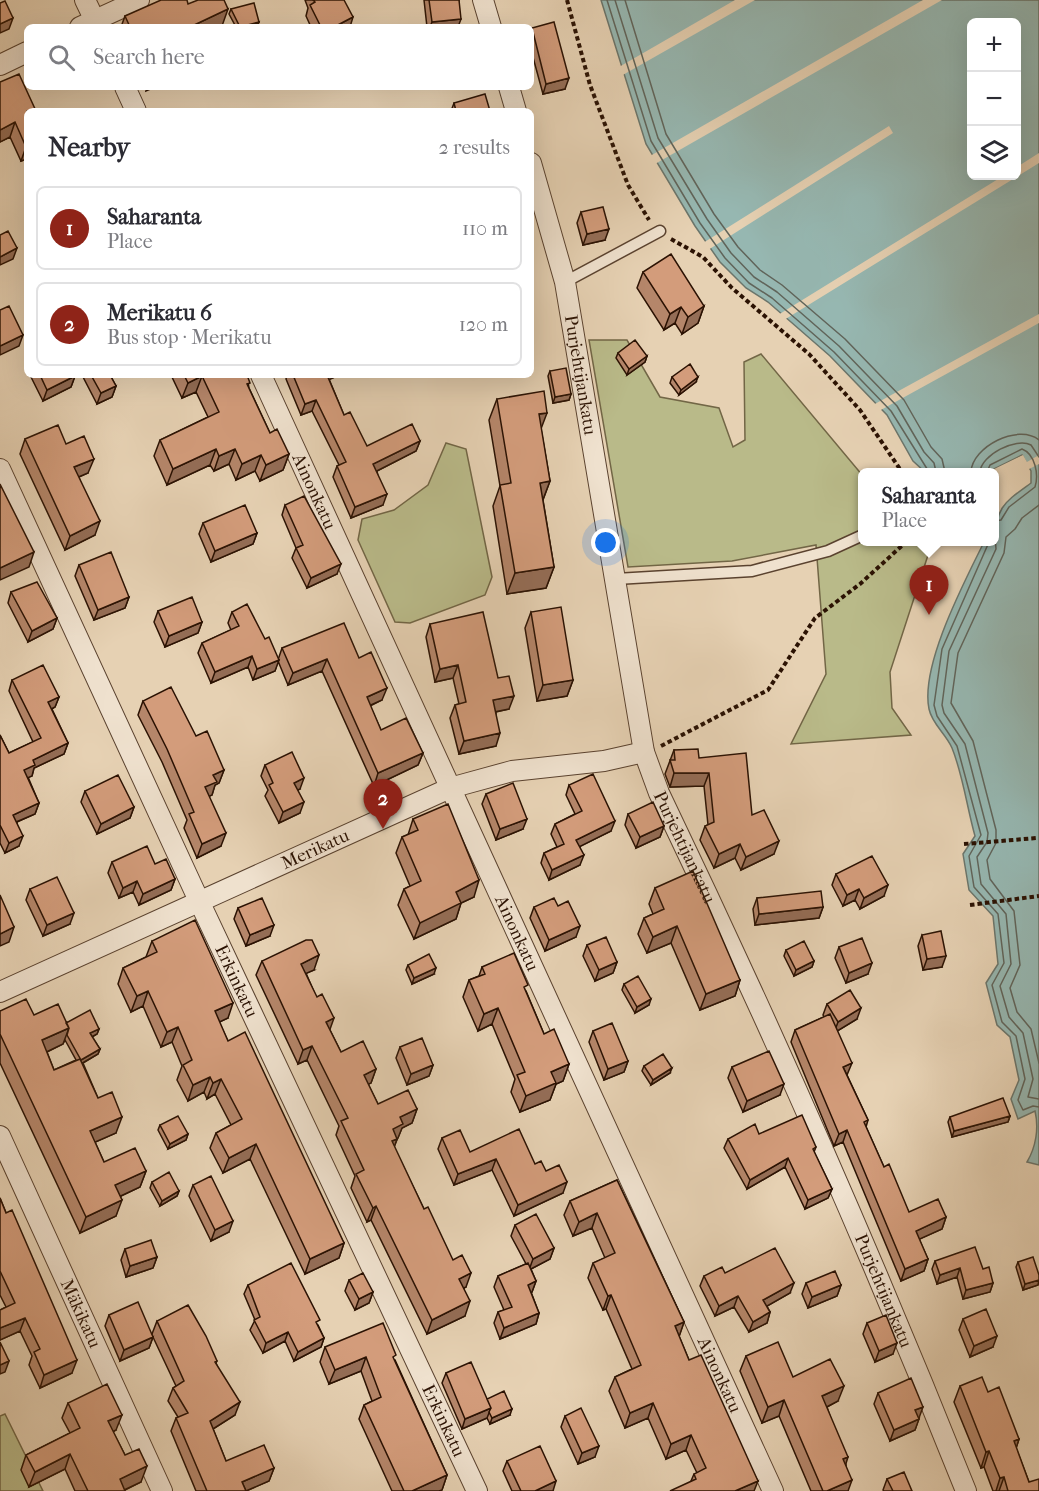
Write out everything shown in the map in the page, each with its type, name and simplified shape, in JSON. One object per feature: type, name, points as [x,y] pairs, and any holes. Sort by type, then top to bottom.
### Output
[{"type":"street","points":[[85,0],[91,24]]},
{"type":"street","points":[[93,24],[139,0]]},
{"type":"street","points":[[483,0],[490,24]]},
{"type":"street","points":[[0,65],[24,53]]},
{"type":"street","points":[[126,90],[135,108]]},
{"type":"street","points":[[510,90],[515,108]]},
{"type":"street","name":"Purjehtijankatu","points":[[534,174],[565,282],[644,753],[659,793],[828,1159],[907,1342],[966,1491]]},
{"type":"street","name":"Ainonkatu","points":[[262,378],[773,1491]]},
{"type":"street","name":"Erkinkatu","points":[[0,470],[200,903],[477,1491]]},
{"type":"street","name":"Merikatu","points":[[0,992],[450,789],[512,771],[603,761],[644,753]]},
{"type":"street","name":"Mäkikatu","points":[[0,1137],[162,1491]]},
{"type":"lane","points":[[565,282],[660,231]]},
{"type":"lane","points":[[616,579],[752,571],[828,551],[858,537]]},
{"type":"path","points":[[567,0],[590,85],[628,185],[641,211],[660,231],[703,257],[732,288],[809,354],[860,410],[899,468]]},
{"type":"path","points":[[644,753],[672,743],[768,690],[815,618],[860,584],[902,546]]},
{"type":"path","points":[[964,844],[1037,838]]},
{"type":"path","points":[[970,904],[1039,896]]},
{"type":"green space","points":[[589,340],[627,340],[660,397],[719,408],[733,447],[745,440],[744,362],[761,354],[858,470],[858,546],[925,546],[929,552],[890,672],[892,708],[911,735],[791,744],[826,674],[816,545],[732,561],[628,567]]},
{"type":"green space","points":[[446,443],[466,449],[492,577],[485,595],[410,623],[395,622],[358,540],[362,519],[394,510],[428,485]]},
{"type":"green space","points":[[5,1414],[43,1491],[0,1491],[0,1416]]},
{"type":"water","points":[[601,0],[1039,0],[1039,1165],[1027,1162],[1036,1137],[1035,1111],[1018,1119],[1011,1099],[1019,1080],[1010,1037],[997,1025],[986,983],[998,964],[993,916],[969,890],[963,854],[975,836],[962,780],[952,748],[929,709],[928,691],[937,647],[966,578],[982,546],[999,546],[1000,513],[1003,506],[1014,495],[1031,483],[1031,471],[1022,455],[996,468],[921,468],[913,461],[887,415],[830,356],[768,302],[746,288],[720,262],[695,226],[646,144]]},
{"type":"pier","points":[[735,0],[755,0],[621,76],[619,67]]},
{"type":"pier","points":[[923,0],[942,0],[655,164],[650,156]]},
{"type":"pier","points":[[889,126],[893,133],[708,250],[703,243]]},
{"type":"pier","points":[[1039,153],[1039,163],[1021,174],[1021,164]]},
{"type":"pier","points":[[997,180],[1011,180],[784,320],[778,315]]},
{"type":"pier","points":[[1039,314],[1039,323],[879,411],[873,405]]},
{"type":"pier","points":[[1023,455],[1027,462],[1039,455],[1039,464],[1027,470],[1021,459],[999,471],[999,468],[996,468]]},
{"type":"building","points":[[161,0],[187,0],[188,4],[198,0],[224,0],[228,9],[196,24],[129,24],[125,16]]},
{"type":"building","points":[[313,0],[344,0],[353,17],[340,24],[320,24],[310,5],[315,2]]},
{"type":"building","points":[[429,0],[459,0],[461,19],[432,22]]},
{"type":"building","points":[[5,1],[13,18],[0,24],[0,3]]},
{"type":"building","points":[[254,3],[259,22],[238,24],[231,9]]},
{"type":"building","points":[[554,22],[569,78],[546,84],[534,27]]},
{"type":"building","points":[[19,74],[24,90],[26,90],[35,108],[24,108],[24,142],[15,122],[0,130],[0,82]]},
{"type":"building","points":[[485,94],[489,108],[455,108],[454,103]]},
{"type":"building","points":[[603,207],[609,229],[587,234],[581,212]]},
{"type":"building","points":[[8,231],[17,248],[0,257],[0,235]]},
{"type":"building","points":[[671,254],[704,306],[688,317],[681,307],[670,314],[643,272]]},
{"type":"building","points":[[9,306],[23,335],[0,346],[0,310]]},
{"type":"building","points":[[635,340],[647,356],[629,369],[618,353]]},
{"type":"building","points":[[690,364],[698,377],[681,390],[672,377]]},
{"type":"building","points":[[566,368],[571,394],[555,397],[550,371]]},
{"type":"building","points":[[41,378],[71,378],[47,390]]},
{"type":"building","points":[[93,378],[112,378],[116,386],[101,393]]},
{"type":"building","points":[[186,378],[198,378],[188,383]]},
{"type":"building","points":[[203,378],[248,378],[250,383],[247,384],[270,433],[277,429],[289,454],[266,465],[261,455],[242,464],[235,449],[219,456],[216,449],[173,469],[160,440],[219,412]]},
{"type":"building","points":[[294,378],[328,378],[344,415],[350,412],[367,446],[412,424],[420,441],[373,464],[387,494],[355,507],[337,466],[346,462],[316,400],[305,404]]},
{"type":"building","points":[[544,391],[547,413],[539,414],[550,481],[540,483],[554,567],[515,573],[500,485],[511,483],[497,399]]},
{"type":"building","points":[[58,425],[66,444],[84,436],[94,459],[74,467],[100,521],[70,536],[25,439]]},
{"type":"building","points":[[0,484],[34,552],[0,568]]},
{"type":"building","points":[[304,496],[341,564],[311,578],[296,548],[303,545],[285,505]]},
{"type":"building","points":[[245,505],[257,533],[215,551],[203,523]]},
{"type":"building","points":[[111,552],[129,597],[98,610],[79,565]]},
{"type":"building","points":[[37,582],[57,618],[32,631],[11,592]]},
{"type":"building","points":[[192,597],[202,622],[169,636],[158,611]]},
{"type":"building","points":[[247,604],[265,639],[269,637],[279,660],[257,669],[252,656],[215,672],[202,643],[239,626],[232,612]]},
{"type":"building","points":[[561,607],[573,680],[543,685],[531,612]]},
{"type":"building","points":[[483,612],[498,678],[509,676],[514,696],[493,700],[500,733],[464,741],[455,705],[466,702],[458,665],[440,669],[430,624]]},
{"type":"building","points":[[344,623],[359,658],[371,652],[387,688],[367,697],[381,730],[406,718],[423,753],[378,773],[327,659],[293,673],[282,648]]},
{"type":"building","points":[[43,665],[59,697],[48,702],[68,743],[33,760],[35,765],[24,770],[39,803],[13,815],[23,836],[9,843],[0,825],[0,735],[9,753],[41,738],[12,680]]},
{"type":"building","points":[[171,687],[196,736],[207,731],[224,770],[213,775],[217,782],[205,787],[226,833],[202,844],[189,814],[194,812],[143,701]]},
{"type":"building","points":[[698,749],[699,758],[746,753],[752,815],[764,810],[779,841],[746,857],[740,844],[719,854],[705,826],[714,822],[709,773],[674,773],[670,760],[675,760],[674,750]]},
{"type":"building","points":[[292,752],[304,778],[294,783],[304,802],[283,812],[269,785],[273,783],[265,765]]},
{"type":"building","points":[[593,774],[615,821],[576,840],[584,855],[552,870],[544,853],[564,844],[555,824],[582,811],[569,785]]},
{"type":"building","points":[[118,775],[134,807],[101,824],[85,791]]},
{"type":"building","points":[[513,783],[527,819],[500,829],[486,794]]},
{"type":"building","points":[[653,802],[664,826],[640,837],[628,814]]},
{"type":"building","points":[[448,804],[479,880],[456,892],[461,903],[420,923],[404,889],[421,881],[402,837],[418,830],[413,819]]},
{"type":"building","points":[[147,846],[155,864],[166,859],[175,879],[143,894],[137,881],[123,888],[112,862]]},
{"type":"building","points":[[872,856],[888,885],[864,898],[859,889],[847,895],[836,874]]},
{"type":"building","points":[[693,871],[740,980],[706,994],[677,926],[653,937],[644,918],[664,909],[655,888]]},
{"type":"building","points":[[57,877],[74,913],[47,925],[30,889]]},
{"type":"building","points":[[821,891],[823,907],[759,914],[757,898]]},
{"type":"building","points":[[0,895],[14,927],[0,934]]},
{"type":"building","points":[[262,898],[274,925],[250,935],[238,908]]},
{"type":"building","points":[[554,898],[558,906],[568,901],[580,926],[549,940],[534,907]]},
{"type":"building","points":[[195,920],[233,1003],[215,1011],[228,1041],[245,1032],[344,1243],[310,1259],[256,1144],[229,1158],[216,1133],[242,1119],[221,1079],[213,1083],[210,1077],[193,1085],[183,1065],[192,1060],[178,1027],[167,1032],[148,991],[137,996],[123,968],[157,952],[152,941]]},
{"type":"building","points":[[941,931],[946,956],[927,959],[922,935]]},
{"type":"building","points":[[606,937],[617,962],[599,970],[587,945]]},
{"type":"building","points":[[862,938],[872,963],[849,973],[839,947]]},
{"type":"building","points":[[306,940],[312,940],[319,955],[301,964],[317,997],[322,994],[334,1018],[326,1022],[341,1052],[363,1041],[376,1069],[364,1075],[378,1104],[408,1090],[417,1109],[400,1117],[403,1124],[393,1129],[397,1139],[392,1141],[424,1209],[428,1207],[453,1260],[462,1255],[471,1273],[459,1279],[470,1301],[432,1320],[376,1206],[373,1208],[356,1174],[364,1170],[341,1121],[348,1118],[312,1046],[303,1050],[262,961]]},
{"type":"building","points":[[804,941],[814,961],[796,970],[786,950]]},
{"type":"building","points":[[514,953],[528,985],[524,987],[544,1034],[554,1029],[569,1064],[551,1072],[556,1083],[526,1096],[517,1075],[525,1072],[498,1008],[484,1014],[469,980],[485,974],[482,967]]},
{"type":"building","points":[[429,954],[436,968],[414,978],[408,965]]},
{"type":"building","points":[[638,976],[651,999],[637,1007],[624,984]]},
{"type":"building","points":[[850,990],[861,1008],[838,1022],[827,1004]]},
{"type":"building","points":[[26,999],[34,1015],[58,1004],[69,1028],[42,1040],[54,1070],[80,1059],[98,1098],[112,1092],[122,1117],[90,1131],[104,1162],[135,1148],[146,1171],[115,1185],[122,1200],[86,1217],[0,1034],[0,1011]]},
{"type":"building","points":[[90,1010],[99,1029],[90,1033],[100,1049],[81,1060],[67,1035],[69,1028],[66,1023]]},
{"type":"building","points":[[830,1014],[852,1063],[843,1067],[868,1120],[864,1122],[884,1167],[889,1164],[909,1212],[938,1199],[946,1217],[916,1231],[928,1259],[905,1269],[847,1130],[839,1134],[795,1030]]},
{"type":"building","points":[[612,1023],[628,1061],[608,1069],[593,1031]]},
{"type":"building","points":[[422,1038],[433,1065],[411,1074],[400,1047]]},
{"type":"building","points":[[769,1051],[784,1084],[747,1101],[732,1067]]},
{"type":"building","points":[[663,1054],[672,1068],[653,1080],[644,1066]]},
{"type":"building","points":[[1003,1098],[1010,1116],[954,1131],[950,1117]]},
{"type":"building","points":[[802,1115],[816,1147],[813,1149],[832,1189],[808,1200],[788,1158],[750,1180],[728,1139],[755,1124],[759,1134]]},
{"type":"building","points":[[178,1116],[188,1134],[170,1144],[160,1125]]},
{"type":"building","points":[[519,1129],[535,1164],[541,1161],[546,1171],[559,1165],[567,1182],[518,1205],[496,1159],[458,1174],[442,1138],[460,1130],[470,1152]]},
{"type":"building","points":[[169,1172],[179,1191],[162,1201],[152,1182]]},
{"type":"building","points":[[211,1176],[233,1221],[215,1230],[193,1185]]},
{"type":"building","points":[[617,1180],[684,1322],[675,1326],[689,1360],[701,1355],[758,1481],[735,1491],[670,1491],[696,1479],[694,1474],[706,1468],[691,1435],[671,1444],[653,1403],[630,1413],[615,1377],[641,1365],[611,1295],[608,1296],[593,1263],[615,1253],[597,1213],[579,1222],[570,1201]]},
{"type":"building","points":[[0,1198],[6,1213],[12,1210],[77,1360],[44,1375],[34,1352],[40,1349],[25,1318],[0,1328],[0,1310],[15,1303],[0,1271]]},
{"type":"building","points":[[536,1214],[554,1248],[533,1259],[515,1225]]},
{"type":"building","points":[[151,1240],[157,1257],[130,1266],[125,1249]]},
{"type":"building","points":[[975,1247],[983,1269],[989,1267],[993,1283],[966,1290],[960,1268],[940,1275],[935,1261]]},
{"type":"building","points":[[775,1248],[794,1283],[763,1300],[770,1312],[753,1322],[738,1296],[719,1306],[704,1276],[722,1267],[725,1273]]},
{"type":"building","points":[[1033,1257],[1039,1280],[1025,1284],[1018,1262]]},
{"type":"building","points":[[291,1263],[320,1320],[316,1322],[324,1338],[298,1352],[288,1332],[266,1343],[254,1320],[260,1317],[248,1285]]},
{"type":"building","points":[[528,1263],[536,1281],[528,1285],[539,1313],[504,1328],[498,1312],[512,1307],[498,1276]]},
{"type":"building","points":[[835,1271],[841,1285],[812,1297],[806,1283]]},
{"type":"building","points":[[363,1273],[373,1292],[359,1299],[349,1280]]},
{"type":"building","points":[[138,1302],[153,1337],[124,1350],[109,1315]]},
{"type":"building","points":[[188,1305],[206,1336],[217,1361],[215,1362],[240,1402],[210,1421],[226,1461],[264,1445],[274,1468],[242,1482],[246,1491],[207,1491],[176,1418],[188,1413],[173,1388],[184,1381],[157,1321]]},
{"type":"building","points":[[986,1309],[997,1336],[974,1346],[963,1319]]},
{"type":"building","points":[[886,1315],[897,1343],[879,1351],[867,1323]]},
{"type":"building","points":[[383,1323],[396,1355],[393,1357],[447,1475],[412,1491],[404,1491],[364,1405],[381,1397],[366,1357],[335,1370],[325,1347]]},
{"type":"building","points":[[0,1342],[9,1361],[0,1365]]},
{"type":"building","points":[[778,1342],[793,1377],[830,1359],[844,1386],[822,1396],[848,1457],[843,1459],[852,1480],[827,1491],[823,1491],[784,1400],[768,1407],[746,1356]]},
{"type":"building","points":[[471,1362],[491,1408],[465,1419],[446,1373]]},
{"type":"building","points":[[982,1377],[988,1392],[999,1387],[1019,1439],[1014,1441],[1029,1482],[1039,1479],[1039,1491],[1008,1491],[1004,1477],[1000,1478],[989,1451],[986,1452],[960,1386]]},
{"type":"building","points":[[911,1378],[923,1407],[915,1410],[919,1419],[894,1430],[878,1393]]},
{"type":"building","points":[[107,1384],[122,1415],[108,1421],[125,1455],[139,1449],[147,1466],[120,1479],[125,1491],[88,1491],[70,1454],[35,1472],[26,1455],[80,1428],[68,1403]]},
{"type":"building","points":[[504,1391],[512,1409],[492,1418],[487,1399]]},
{"type":"building","points":[[581,1408],[599,1446],[582,1453],[565,1416]]},
{"type":"building","points":[[540,1446],[556,1481],[535,1491],[521,1491],[507,1461]]},
{"type":"building","points":[[904,1472],[912,1491],[893,1491],[887,1479]]},
{"type":"place","name":"Saharanta","points":[[929,615]]},
{"type":"place","name":"Merikatu 6","points":[[383,829]]}]
